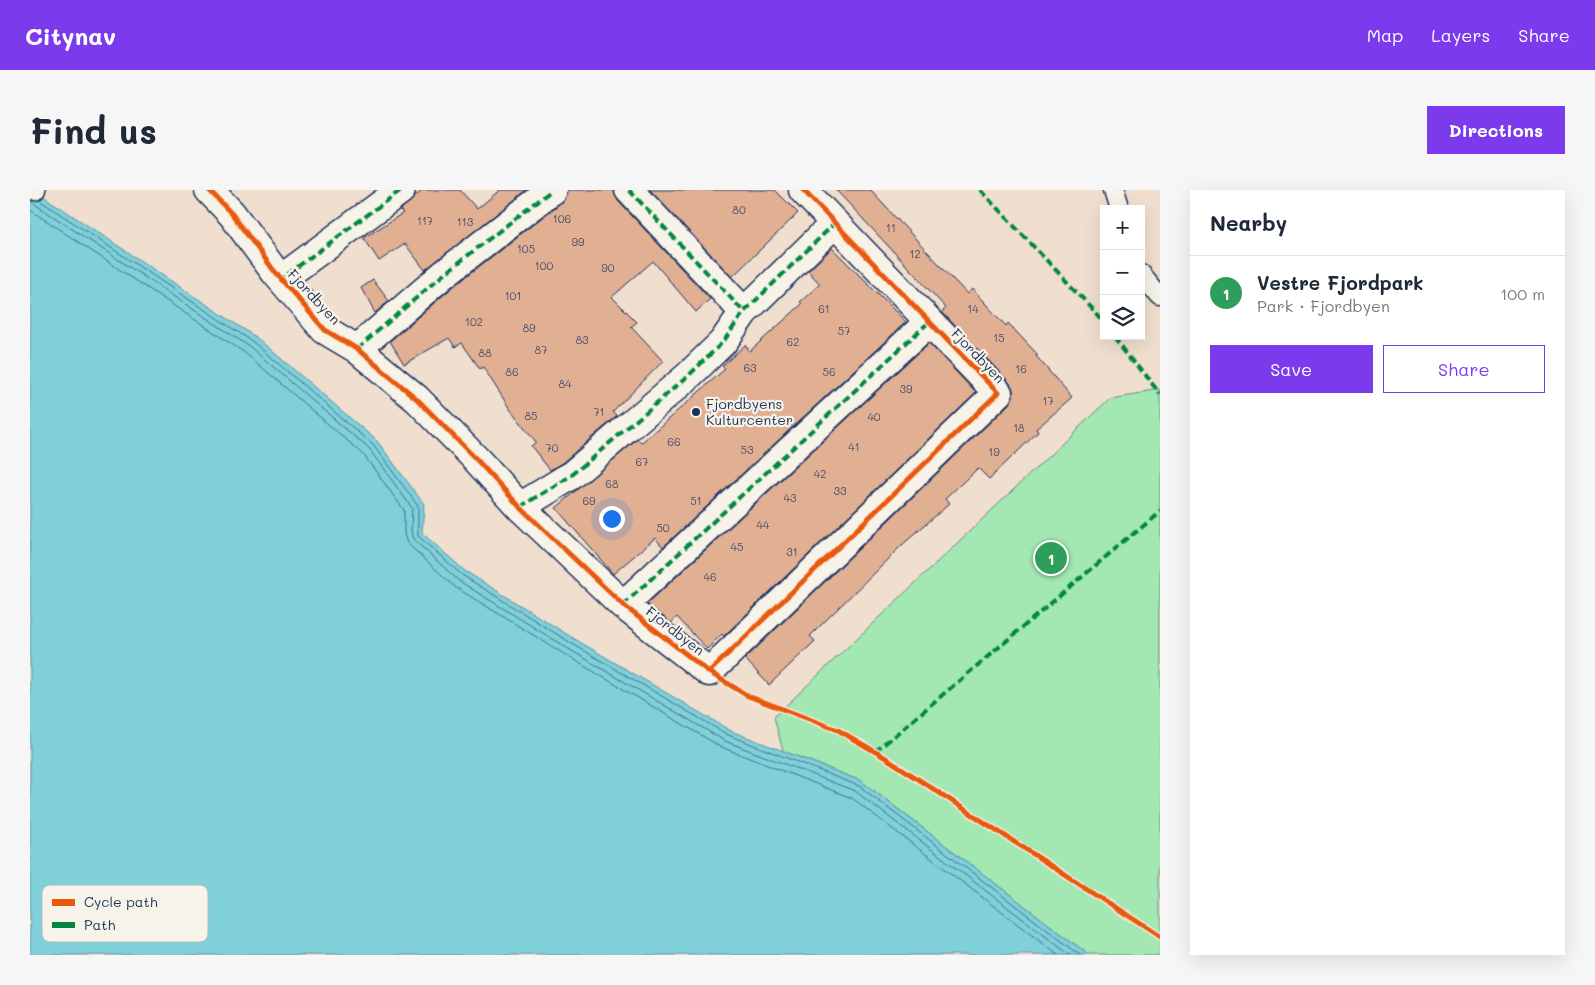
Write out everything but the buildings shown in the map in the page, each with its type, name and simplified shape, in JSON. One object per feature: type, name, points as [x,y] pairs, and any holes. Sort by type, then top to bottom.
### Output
[{"type":"street","name":"Fjordbyen","points":[[209,190],[232,214],[281,279],[325,330],[357,349],[416,399],[476,459],[520,507],[623,605],[709,672],[998,393],[803,190]]},
{"type":"street","name":"Fjordbyen","points":[[281,279],[401,190]]},
{"type":"street","points":[[357,349],[444,274],[552,190]]},
{"type":"street","points":[[629,190],[744,312]]},
{"type":"street","points":[[520,507],[572,475],[686,377],[723,342],[744,312],[835,223]]},
{"type":"street","name":"Fjordbyen","points":[[623,605],[929,322]]},
{"type":"lane","points":[[1113,190],[1118,205]]},
{"type":"lane","points":[[1145,279],[1160,297]]},
{"type":"green space","points":[[1160,390],[1160,955],[1089,955],[861,781],[783,751],[774,717],[1110,398]]},
{"type":"water","points":[[30,190],[34,190],[257,338],[377,441],[424,504],[422,533],[465,571],[573,638],[731,731],[861,781],[1089,955],[30,955]]},
{"type":"marked path","points":[[283,282],[281,279],[401,190]]},
{"type":"marked path","points":[[357,349],[444,274],[552,190]]},
{"type":"marked path","points":[[629,190],[744,312]]},
{"type":"marked path","points":[[980,190],[1100,317]]},
{"type":"marked path","points":[[520,507],[572,475],[687,377],[723,342],[744,312],[835,223]]},
{"type":"marked path","points":[[623,605],[929,322]]},
{"type":"marked path","points":[[1118,340],[1160,395]]},
{"type":"marked path","points":[[875,752],[1160,511]]},
{"type":"cycle path","points":[[209,190],[232,214],[275,272],[325,330],[357,349],[417,399],[520,507],[623,605],[709,672],[748,696],[838,730],[886,758],[1160,937]]},
{"type":"cycle path","points":[[709,672],[998,393],[803,190]]},
{"type":"place","name":"Fjordbyens Kulturcenter","points":[[696,412]]},
{"type":"place","name":"Vestre Fjordpark","points":[[1051,558]]}]
